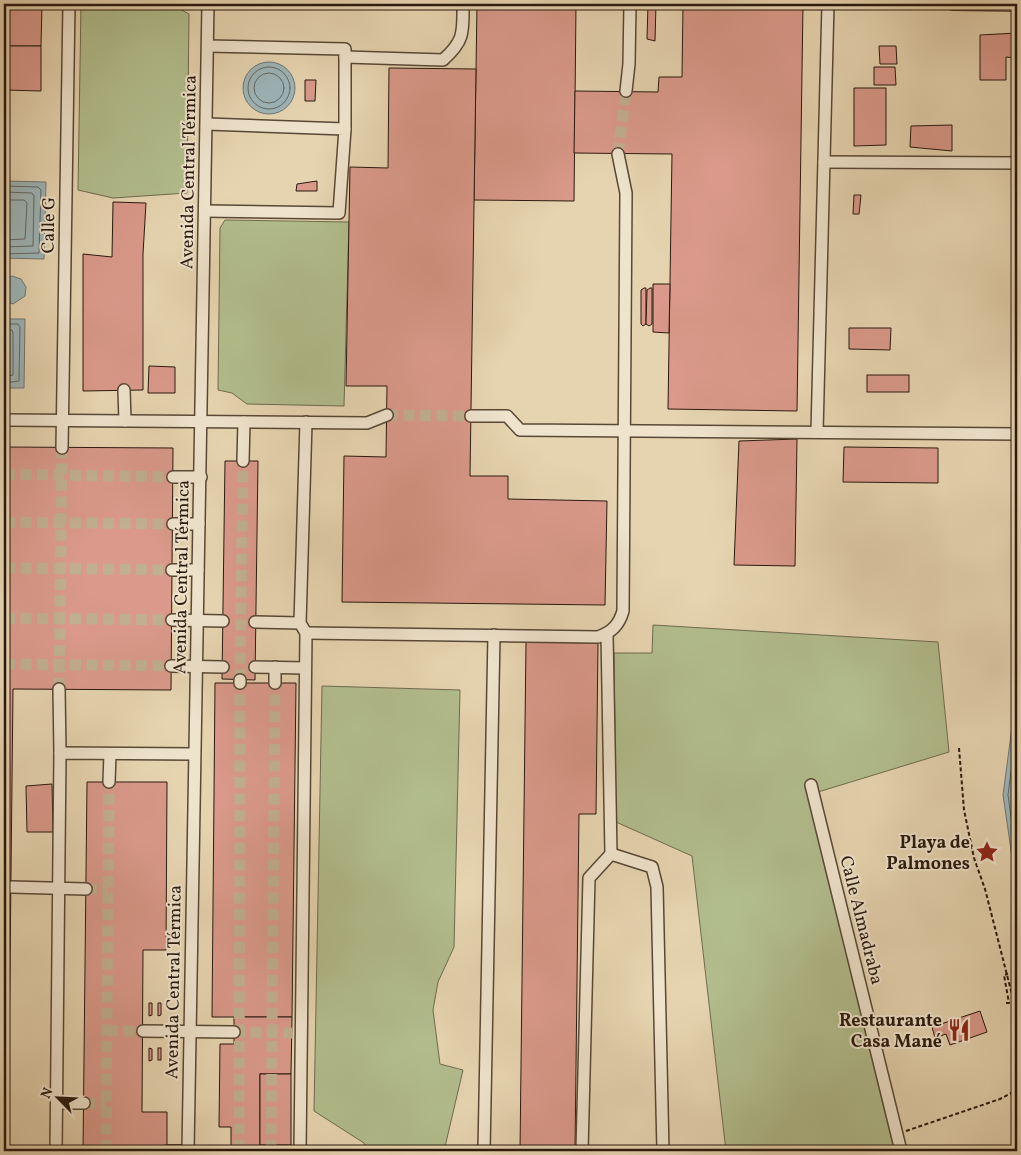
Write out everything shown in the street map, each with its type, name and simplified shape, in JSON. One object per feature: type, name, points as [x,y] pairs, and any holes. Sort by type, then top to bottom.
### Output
[{"type":"street","name":"Calle G","points":[[62,448],[69,4]]},
{"type":"street","name":"Avenida Central Térmica","points":[[188,1151],[208,4]]},
{"type":"street","points":[[345,57],[443,60],[457,48],[463,35],[463,4]]},
{"type":"street","points":[[626,91],[629,64],[630,4]]},
{"type":"street","points":[[817,432],[828,4]]},
{"type":"street","points":[[952,4],[1017,5]]},
{"type":"street","points":[[205,211],[339,213],[345,129],[345,48],[208,46]]},
{"type":"street","points":[[206,124],[345,129]]},
{"type":"street","points":[[306,633],[598,637],[607,634],[620,620],[623,611],[626,430],[626,193],[618,154]]},
{"type":"street","points":[[824,162],[1017,164]]},
{"type":"street","points":[[124,390],[125,421]]},
{"type":"street","points":[[4,420],[367,423],[387,415]]},
{"type":"street","points":[[471,416],[507,416],[520,430],[1017,434]]},
{"type":"street","points":[[243,461],[244,422]]},
{"type":"street","points":[[300,1151],[296,1033],[306,633],[300,622],[306,422]]},
{"type":"street","points":[[173,477],[201,478]]},
{"type":"street","points":[[173,524],[200,524]]},
{"type":"street","points":[[172,570],[198,570]]},
{"type":"street","points":[[172,620],[223,621]]},
{"type":"street","points":[[255,622],[300,622]]},
{"type":"street","points":[[582,1151],[589,878],[611,854],[607,634]]},
{"type":"street","points":[[484,1151],[494,636]]},
{"type":"street","points":[[171,666],[223,667]]},
{"type":"street","points":[[255,667],[305,668]]},
{"type":"street","points":[[275,668],[275,683]]},
{"type":"street","points":[[56,1151],[59,689]]},
{"type":"street","points":[[60,753],[194,754]]},
{"type":"street","points":[[109,782],[110,754]]},
{"type":"street","name":"Calle Almadraba","points":[[811,786],[901,1151]]},
{"type":"street","points":[[611,854],[652,867],[657,887],[663,1151]]},
{"type":"street","points":[[11,887],[86,889]]},
{"type":"street","points":[[142,1031],[234,1032]]},
{"type":"street","points":[[57,1103],[84,1103]]},
{"type":"street","points":[[167,1151],[188,1151]]},
{"type":"path","points":[[959,748],[964,810],[974,858],[985,889],[1017,1014]]},
{"type":"path","points":[[1006,1003],[1009,1003],[1004,975],[1008,974]]},
{"type":"path","points":[[896,1135],[1000,1099],[1017,1090]]},
{"type":"green space","points":[[81,4],[171,4],[189,14],[187,193],[113,198],[78,190]]},
{"type":"green space","points":[[225,220],[349,222],[344,406],[247,404],[232,393],[218,390],[220,228]]},
{"type":"green space","points":[[653,625],[938,642],[949,752],[818,792],[900,1151],[726,1151],[692,856],[616,822],[614,653],[652,653]]},
{"type":"green space","points":[[322,686],[460,690],[454,947],[438,982],[433,1010],[440,1064],[463,1070],[444,1151],[367,1151],[364,1143],[314,1111]]},
{"type":"water","points":[[264,62],[274,62],[288,69],[295,83],[295,93],[288,107],[274,114],[264,114],[254,110],[247,103],[243,93],[243,83],[247,73],[254,66]]},
{"type":"water","points":[[4,181],[46,182],[44,259],[4,258]]},
{"type":"water","points":[[12,276],[21,279],[26,287],[25,296],[13,304],[4,301],[4,279]]},
{"type":"water","points":[[4,319],[25,319],[24,388],[4,388]]},
{"type":"water","points":[[1017,689],[1017,891],[1003,795]]},
{"type":"building","points":[[4,4],[42,4],[41,46],[4,46]]},
{"type":"building","points":[[477,4],[576,4],[574,201],[474,200]]},
{"type":"building","points":[[648,4],[656,4],[655,41],[647,39]]},
{"type":"building","points":[[683,4],[803,4],[797,411],[668,409],[672,154],[574,153],[575,91],[658,92],[659,77],[682,77]]},
{"type":"building","points":[[1017,33],[1016,58],[1006,57],[1006,80],[980,80],[980,35]]},
{"type":"building","points":[[4,46],[41,46],[41,91],[4,90]]},
{"type":"building","points":[[879,46],[896,46],[897,64],[880,64]]},
{"type":"building","points":[[874,67],[895,67],[896,85],[874,85]]},
{"type":"building","points":[[389,68],[476,69],[470,476],[508,476],[508,499],[607,501],[605,605],[342,602],[344,456],[386,457],[387,386],[346,386],[350,167],[388,168]]},
{"type":"building","points":[[305,80],[316,80],[315,101],[305,101]]},
{"type":"building","points":[[854,88],[886,88],[886,145],[854,146]]},
{"type":"building","points":[[952,125],[952,151],[910,147],[911,126]]},
{"type":"building","points":[[317,181],[317,191],[296,191],[297,184]]},
{"type":"building","points":[[854,195],[861,195],[859,214],[853,214]]},
{"type":"building","points":[[113,202],[146,203],[143,254],[143,390],[83,391],[83,254],[112,257]]},
{"type":"building","points":[[653,284],[670,284],[669,333],[653,332]]},
{"type":"building","points":[[646,288],[646,324],[643,326],[641,324],[641,290]]},
{"type":"building","points":[[652,288],[652,324],[649,326],[646,324],[647,290]]},
{"type":"building","points":[[849,328],[891,328],[890,350],[849,349]]},
{"type":"building","points":[[149,366],[175,367],[175,393],[148,393]]},
{"type":"building","points":[[867,375],[909,375],[909,392],[867,392]]},
{"type":"building","points":[[797,439],[795,566],[734,565],[739,441]]},
{"type":"building","points":[[4,447],[173,448],[171,690],[13,689],[8,1151],[4,1151]]},
{"type":"building","points":[[844,447],[938,448],[938,483],[843,482]]},
{"type":"building","points":[[225,461],[258,461],[255,680],[222,679]]},
{"type":"building","points":[[526,642],[598,643],[596,814],[579,814],[575,1151],[520,1151]]},
{"type":"building","points":[[215,683],[296,683],[292,1017],[212,1017]]},
{"type":"building","points":[[87,782],[167,782],[166,950],[143,950],[142,1112],[167,1112],[167,1151],[83,1151]]},
{"type":"building","points":[[52,784],[53,832],[27,832],[26,786]]},
{"type":"building","points":[[149,1003],[152,1003],[152,1015],[149,1016]]},
{"type":"building","points":[[158,1003],[161,1003],[161,1015],[158,1016]]},
{"type":"building","name":"Restaurante Casa Mané","points":[[980,1011],[987,1032],[950,1045],[946,1034],[935,1038],[932,1027]]},
{"type":"building","points":[[234,1017],[292,1017],[291,1074],[260,1074],[260,1145],[291,1145],[290,1151],[231,1151],[231,1127],[219,1127],[220,1044],[234,1044]]},
{"type":"building","points":[[149,1048],[152,1049],[152,1060],[149,1061]]},
{"type":"building","points":[[158,1048],[161,1048],[161,1060],[158,1060]]},
{"type":"building","points":[[260,1074],[291,1074],[291,1145],[260,1145]]},
{"type":"tunnel","points":[[618,154],[626,91]]},
{"type":"tunnel","points":[[387,415],[471,416]]},
{"type":"tunnel","points":[[59,689],[62,448]]},
{"type":"tunnel","points":[[240,680],[243,461]]},
{"type":"tunnel","points":[[4,474],[173,477]]},
{"type":"tunnel","points":[[4,522],[173,524]]},
{"type":"tunnel","points":[[4,568],[172,570]]},
{"type":"tunnel","points":[[4,618],[172,620]]},
{"type":"tunnel","points":[[4,664],[171,666]]},
{"type":"tunnel","points":[[239,1151],[240,683]]},
{"type":"tunnel","points":[[271,1151],[275,683]]},
{"type":"tunnel","points":[[106,1151],[109,782]]},
{"type":"tunnel","points":[[86,889],[108,889]]},
{"type":"tunnel","points":[[107,1031],[143,1031]]},
{"type":"tunnel","points":[[234,1032],[292,1033]]},
{"type":"tunnel","points":[[84,1103],[106,1104]]},
{"type":"tunnel","points":[[106,1150],[167,1151]]},
{"type":"place","name":"Playa de Palmones","points":[[987,852]]},
{"type":"place","name":"Restaurante Casa Mané","points":[[959,1030]]}]
